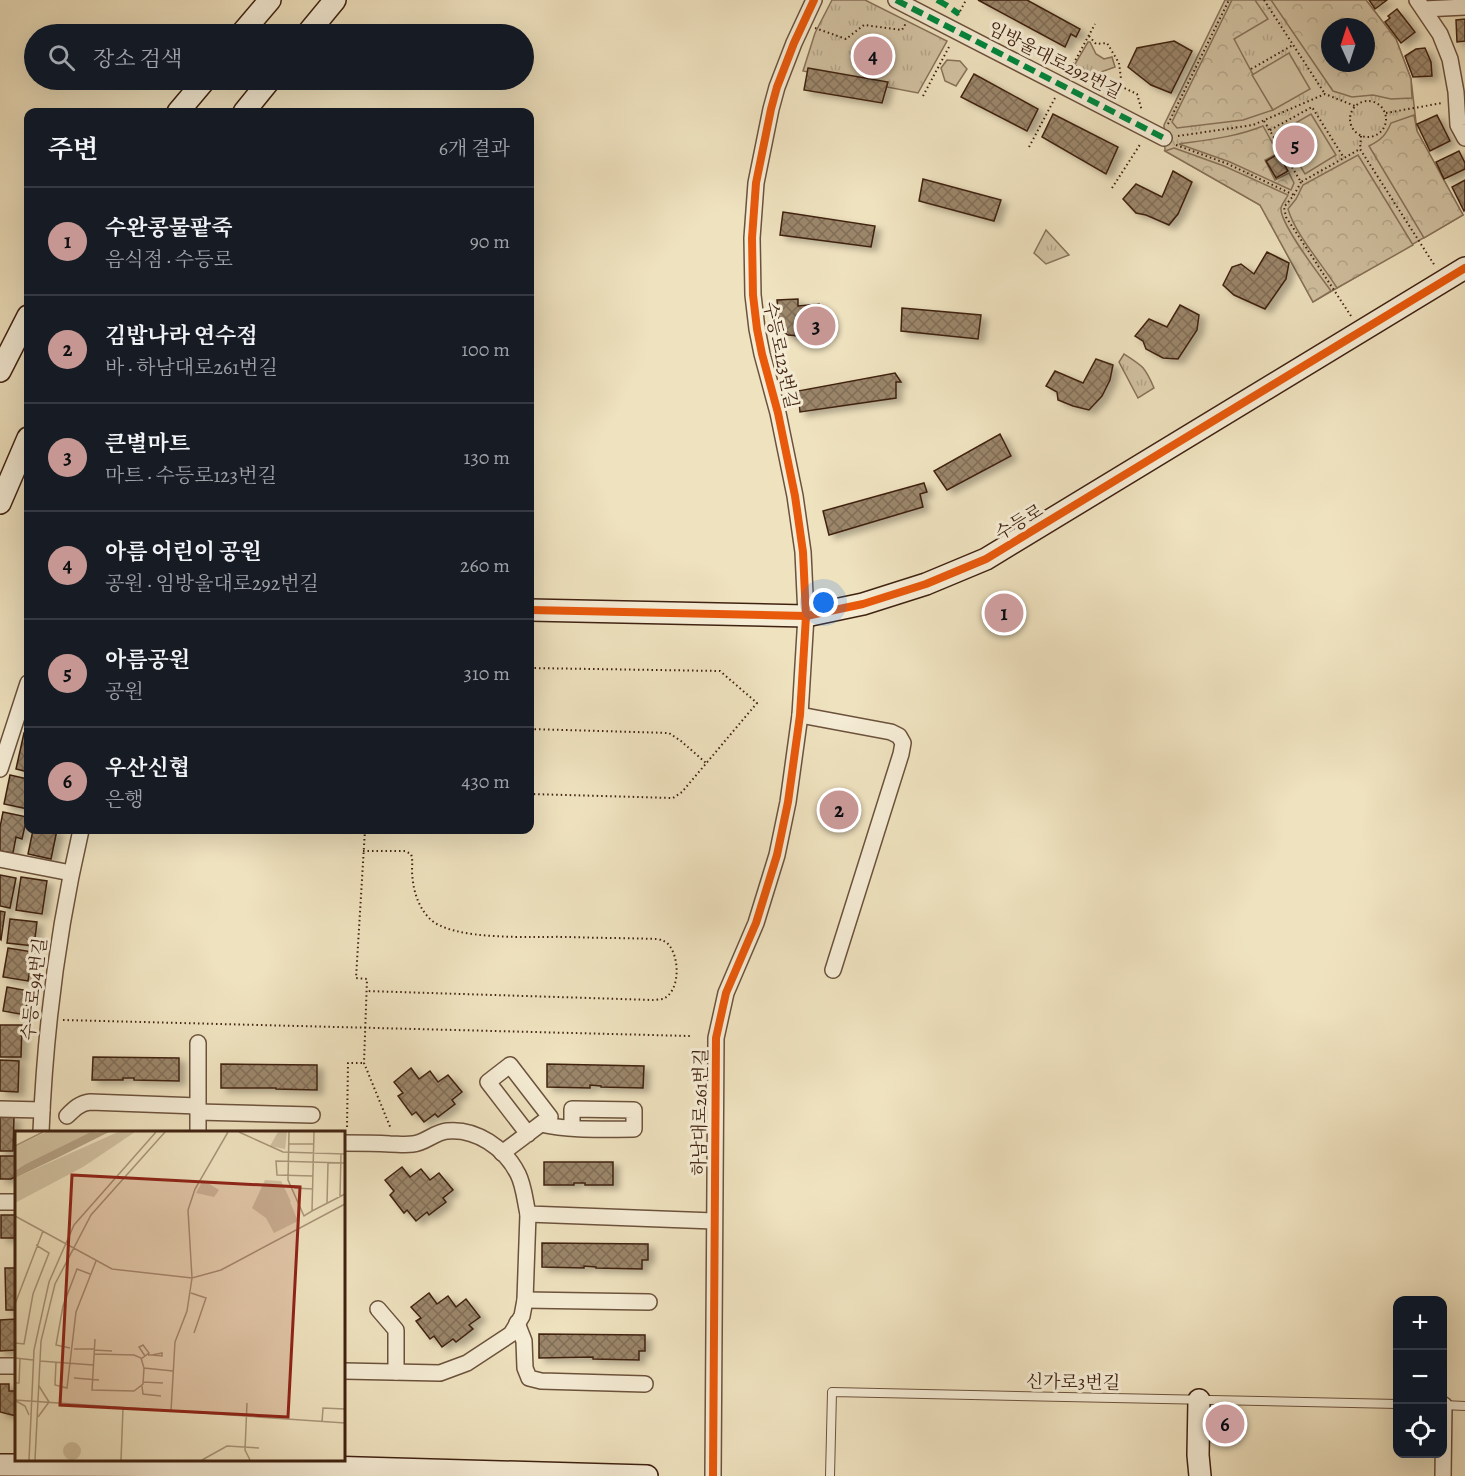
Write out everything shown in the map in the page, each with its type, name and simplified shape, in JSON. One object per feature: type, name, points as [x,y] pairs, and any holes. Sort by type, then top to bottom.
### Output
[{"type":"street","points":[[250,24],[270,0]]},
{"type":"street","points":[[315,24],[335,0]]},
{"type":"street","name":"수등로123번길","points":[[806,616],[803,552],[795,496],[778,413],[757,329],[753,295],[752,238],[756,183],[777,87],[814,0]]},
{"type":"street","name":"임방울대로292번길","points":[[896,0],[1161,136]]},
{"type":"street","points":[[1420,5],[1465,7]]},
{"type":"street","points":[[1420,5],[1440,34],[1450,58],[1458,125],[1465,138]]},
{"type":"street","points":[[181,108],[196,90]]},
{"type":"street","points":[[246,108],[262,90]]},
{"type":"street","name":"수등로","points":[[534,610],[806,616],[864,604],[926,584],[986,560],[1465,268]]},
{"type":"street","points":[[0,371],[24,324]]},
{"type":"street","points":[[0,503],[15,460],[24,445]]},
{"type":"street","name":"하남대로261번길","points":[[713,1476],[716,1047],[726,993],[756,923],[777,855],[789,802],[800,715],[806,616]]},
{"type":"street","points":[[0,769],[24,695]]},
{"type":"street","points":[[800,715],[891,732],[899,736],[903,743],[833,970]]},
{"type":"street","name":"수등로94번길","points":[[41,1131],[48,1019],[57,948],[80,834]]},
{"type":"street","points":[[0,859],[71,873]]},
{"type":"street","points":[[198,1043],[198,1131]]},
{"type":"street","points":[[502,1154],[528,1134],[541,1124],[550,1117],[510,1065],[488,1082],[528,1134]]},
{"type":"street","points":[[67,1116],[84,1103],[312,1115]]},
{"type":"street","points":[[0,1109],[42,1110]]},
{"type":"street","points":[[541,1124],[557,1128],[572,1128]]},
{"type":"street","points":[[345,1143],[415,1144],[443,1131],[458,1130],[470,1133],[486,1140],[502,1154],[518,1174],[528,1214],[525,1300],[522,1316],[511,1334],[467,1363],[440,1373],[345,1371]]},
{"type":"street","points":[[528,1214],[714,1221]]},
{"type":"street","points":[[525,1300],[650,1302]]},
{"type":"street","points":[[378,1309],[396,1330],[396,1372]]},
{"type":"street","points":[[517,1323],[525,1341],[525,1368],[529,1378],[541,1381],[645,1384]]},
{"type":"street","points":[[1199,1400],[1200,1476]]},
{"type":"street","points":[[1443,1458],[1443,1476]]},
{"type":"street","points":[[0,1465],[279,1466],[401,1473],[647,1476]]},
{"type":"lane","name":"신가로3번길","points":[[830,1476],[832,1392],[1393,1404]]},
{"type":"lane","points":[[1447,1405],[1465,1406]]},
{"type":"path","points":[[923,96],[966,0]]},
{"type":"path","points":[[1112,188],[1161,136],[1229,0]]},
{"type":"path","points":[[1264,0],[1325,94],[1355,106]]},
{"type":"path","points":[[813,27],[846,39],[864,25],[902,30],[913,9]]},
{"type":"path","points":[[1029,147],[1095,24]]},
{"type":"path","points":[[1089,36],[1096,44],[1107,43],[1119,63],[1122,87],[1137,94],[1161,136],[1176,146],[1228,164],[1294,195]]},
{"type":"path","points":[[1251,69],[1293,45]]},
{"type":"path","points":[[1161,136],[1253,125],[1325,94]]},
{"type":"path","points":[[1386,113],[1456,95]]},
{"type":"path","points":[[1363,101],[1376,102],[1386,113],[1384,129],[1374,136],[1361,136],[1352,127],[1350,121],[1350,115],[1355,106],[1363,101]]},
{"type":"path","points":[[1270,130],[1312,106],[1344,158]]},
{"type":"path","points":[[1264,121],[1301,182]]},
{"type":"path","points":[[1361,136],[1360,149],[1435,266]]},
{"type":"path","points":[[1352,317],[1305,248],[1286,217],[1284,207],[1301,182],[1360,149]]},
{"type":"path","points":[[534,668],[720,671],[757,703],[682,792],[673,798],[534,794]]},
{"type":"path","points":[[534,729],[669,733],[706,764]]},
{"type":"path","points":[[365,834],[356,978],[367,979],[364,1063],[397,1144]]},
{"type":"path","points":[[363,850],[405,851],[411,854],[417,898],[429,917],[441,926],[489,936],[658,939],[664,941],[673,952],[676,970],[671,991],[666,997],[653,1000],[366,991]]},
{"type":"path","points":[[48,1019],[690,1036]]},
{"type":"path","points":[[345,1143],[348,1063],[364,1063]]},
{"type":"green space","points":[[832,0],[865,0],[947,41],[918,93],[803,71],[815,33]]},
{"type":"green space","points":[[1225,0],[1366,0],[1396,39],[1411,79],[1417,131],[1463,215],[1313,302],[1260,205],[1165,151],[1164,125]]},
{"type":"green space","points":[[1232,0],[1255,0],[1268,19],[1234,39],[1273,110],[1243,120],[1177,128],[1172,122]]},
{"type":"green space","points":[[1271,0],[1366,0],[1396,39],[1411,79],[1412,98],[1391,99],[1373,95],[1352,97],[1333,91]]},
{"type":"green space","points":[[1088,42],[1096,54],[1104,59],[1112,57],[1115,67],[1098,73],[1094,82],[1083,78],[1075,64]]},
{"type":"green space","points":[[1289,53],[1310,89],[1273,110],[1252,75]]},
{"type":"green space","points":[[947,60],[960,61],[967,69],[956,86],[945,81],[941,68]]},
{"type":"green space","points":[[1311,114],[1336,155],[1305,174],[1280,132]]},
{"type":"green space","points":[[1414,115],[1417,131],[1463,215],[1424,238],[1369,146],[1383,137],[1391,123]]},
{"type":"green space","points":[[1263,126],[1278,153],[1265,160],[1275,180],[1289,173],[1294,183],[1291,190],[1230,162],[1179,144],[1232,135]]},
{"type":"green space","points":[[1174,148],[1224,166],[1288,195],[1281,208],[1282,215],[1302,250],[1331,291],[1313,302],[1260,205],[1165,151]]},
{"type":"green space","points":[[1358,155],[1413,245],[1337,288],[1303,239],[1288,209],[1303,185]]},
{"type":"green space","points":[[1046,230],[1069,255],[1046,264],[1034,253]]},
{"type":"green space","points":[[1124,354],[1143,368],[1154,388],[1138,398],[1119,362]]},
{"type":"building","points":[[978,0],[1027,0],[1080,29],[1076,37],[1071,34],[1065,47]]},
{"type":"building","points":[[1369,0],[1387,0],[1375,9]]},
{"type":"building","points":[[1397,9],[1415,32],[1401,43],[1385,22],[1390,18],[1388,16]]},
{"type":"building","points":[[1465,19],[1465,41],[1457,42],[1456,20]]},
{"type":"building","points":[[1174,41],[1192,51],[1171,93],[1151,85],[1128,67],[1137,48]]},
{"type":"building","points":[[1425,48],[1431,62],[1432,76],[1413,77],[1405,56],[1416,49]]},
{"type":"building","points":[[808,68],[888,82],[882,103],[804,90]]},
{"type":"building","points":[[974,74],[1038,109],[1027,131],[961,97]]},
{"type":"building","points":[[1053,114],[1118,147],[1106,174],[1042,137]]},
{"type":"building","points":[[1437,115],[1450,141],[1430,151],[1417,124]]},
{"type":"building","points":[[1459,151],[1465,163],[1465,169],[1444,179],[1436,162]]},
{"type":"building","points":[[1278,154],[1288,171],[1276,178],[1266,161]]},
{"type":"building","points":[[1173,171],[1192,182],[1178,214],[1169,225],[1136,213],[1123,199],[1136,184],[1162,197]]},
{"type":"building","points":[[923,179],[1001,200],[994,221],[919,201]]},
{"type":"building","points":[[1465,180],[1465,210],[1464,211],[1452,187]]},
{"type":"building","points":[[783,212],[875,226],[871,247],[780,235]]},
{"type":"building","points":[[1267,252],[1289,263],[1286,279],[1265,309],[1234,295],[1223,285],[1232,267],[1241,264],[1254,274]]},
{"type":"building","points":[[798,299],[798,306],[819,304],[820,312],[828,312],[830,331],[799,336],[788,335],[782,331],[777,300]]},
{"type":"building","points":[[1180,305],[1199,315],[1197,330],[1178,359],[1163,358],[1146,349],[1143,341],[1135,336],[1149,319],[1167,327]]},
{"type":"building","points":[[902,308],[981,315],[978,339],[901,331]]},
{"type":"building","points":[[1096,359],[1113,365],[1110,380],[1102,396],[1089,410],[1058,400],[1057,392],[1046,386],[1055,371],[1083,383]]},
{"type":"building","points":[[895,373],[901,382],[896,382],[896,398],[800,412],[798,391]]},
{"type":"building","points":[[1000,434],[1011,456],[947,490],[934,471]]},
{"type":"building","points":[[924,483],[927,492],[920,494],[923,507],[829,535],[823,511]]},
{"type":"building","points":[[24,733],[24,771],[16,769]]},
{"type":"building","points":[[10,775],[24,778],[24,808],[4,804]]},
{"type":"building","points":[[3,812],[24,816],[22,839],[16,837],[13,853],[0,851],[0,827]]},
{"type":"building","points":[[32,834],[56,834],[51,859],[28,854]]},
{"type":"building","points":[[0,875],[16,878],[10,908],[0,906]]},
{"type":"building","points":[[21,877],[47,881],[42,914],[16,910]]},
{"type":"building","points":[[0,911],[5,912],[1,940],[0,939]]},
{"type":"building","points":[[10,919],[37,922],[34,946],[7,943]]},
{"type":"building","points":[[8,948],[33,952],[28,981],[3,977]]},
{"type":"building","points":[[7,987],[29,991],[25,1015],[3,1011]]},
{"type":"building","points":[[0,1025],[22,1025],[21,1057],[0,1057]]},
{"type":"building","points":[[93,1057],[179,1058],[179,1081],[134,1080],[134,1078],[92,1080]]},
{"type":"building","points":[[0,1060],[19,1061],[18,1092],[0,1091]]},
{"type":"building","points":[[221,1064],[317,1065],[317,1090],[221,1088]]},
{"type":"building","points":[[547,1064],[644,1066],[643,1088],[590,1085],[590,1088],[547,1087]]},
{"type":"building","points":[[411,1068],[419,1079],[430,1071],[438,1082],[448,1075],[462,1092],[452,1100],[455,1104],[438,1117],[435,1114],[424,1122],[416,1112],[412,1115],[398,1096],[403,1093],[394,1082]]},
{"type":"building","points":[[0,1117],[14,1117],[13,1151],[0,1151]]},
{"type":"building","points":[[0,1156],[15,1156],[15,1177],[0,1179]]},
{"type":"building","points":[[544,1162],[613,1162],[613,1185],[574,1183],[574,1185],[544,1185]]},
{"type":"building","points":[[402,1167],[410,1177],[421,1169],[430,1180],[439,1173],[453,1190],[443,1198],[446,1202],[429,1215],[427,1212],[416,1221],[407,1210],[404,1213],[390,1195],[394,1191],[385,1180]]},
{"type":"building","points":[[1,1215],[15,1215],[15,1238],[1,1238]]},
{"type":"building","points":[[542,1243],[648,1244],[648,1260],[642,1260],[642,1269],[584,1266],[584,1268],[542,1267]]},
{"type":"building","points":[[5,1268],[15,1268],[15,1310],[6,1310]]},
{"type":"building","points":[[429,1293],[437,1304],[448,1296],[456,1307],[466,1299],[480,1317],[469,1325],[473,1329],[456,1342],[453,1339],[442,1347],[434,1336],[430,1339],[416,1321],[421,1318],[411,1307]]},
{"type":"building","points":[[15,1319],[15,1350],[0,1351],[0,1320]]},
{"type":"building","points":[[539,1334],[645,1335],[645,1351],[639,1351],[639,1360],[593,1359],[593,1357],[539,1358]]},
{"type":"building","points":[[0,1384],[9,1384],[9,1391],[15,1391],[15,1416],[0,1412]]},
{"type":"marked path","points":[[896,0],[1164,138]]},
{"type":"marked path","points":[[937,0],[959,14]]},
{"type":"cycle path","points":[[713,1476],[716,1038],[726,993],[756,923],[777,855],[788,802],[800,715],[806,616],[803,552],[795,496],[778,413],[757,329],[753,295],[752,238],[756,183],[771,109],[794,43],[814,0]]},
{"type":"cycle path","points":[[534,610],[806,616],[863,604],[926,584],[986,559],[1465,268]]},
{"type":"place","name":"아름 어린이 공원","points":[[873,56]]},
{"type":"place","name":"아름공원","points":[[1295,145]]},
{"type":"place","name":"큰별마트","points":[[816,326]]},
{"type":"place","name":"수완콩물팥죽","points":[[1004,613]]},
{"type":"place","name":"김밥나라 연수점","points":[[839,810]]},
{"type":"place","name":"우산신협","points":[[1225,1424]]}]
